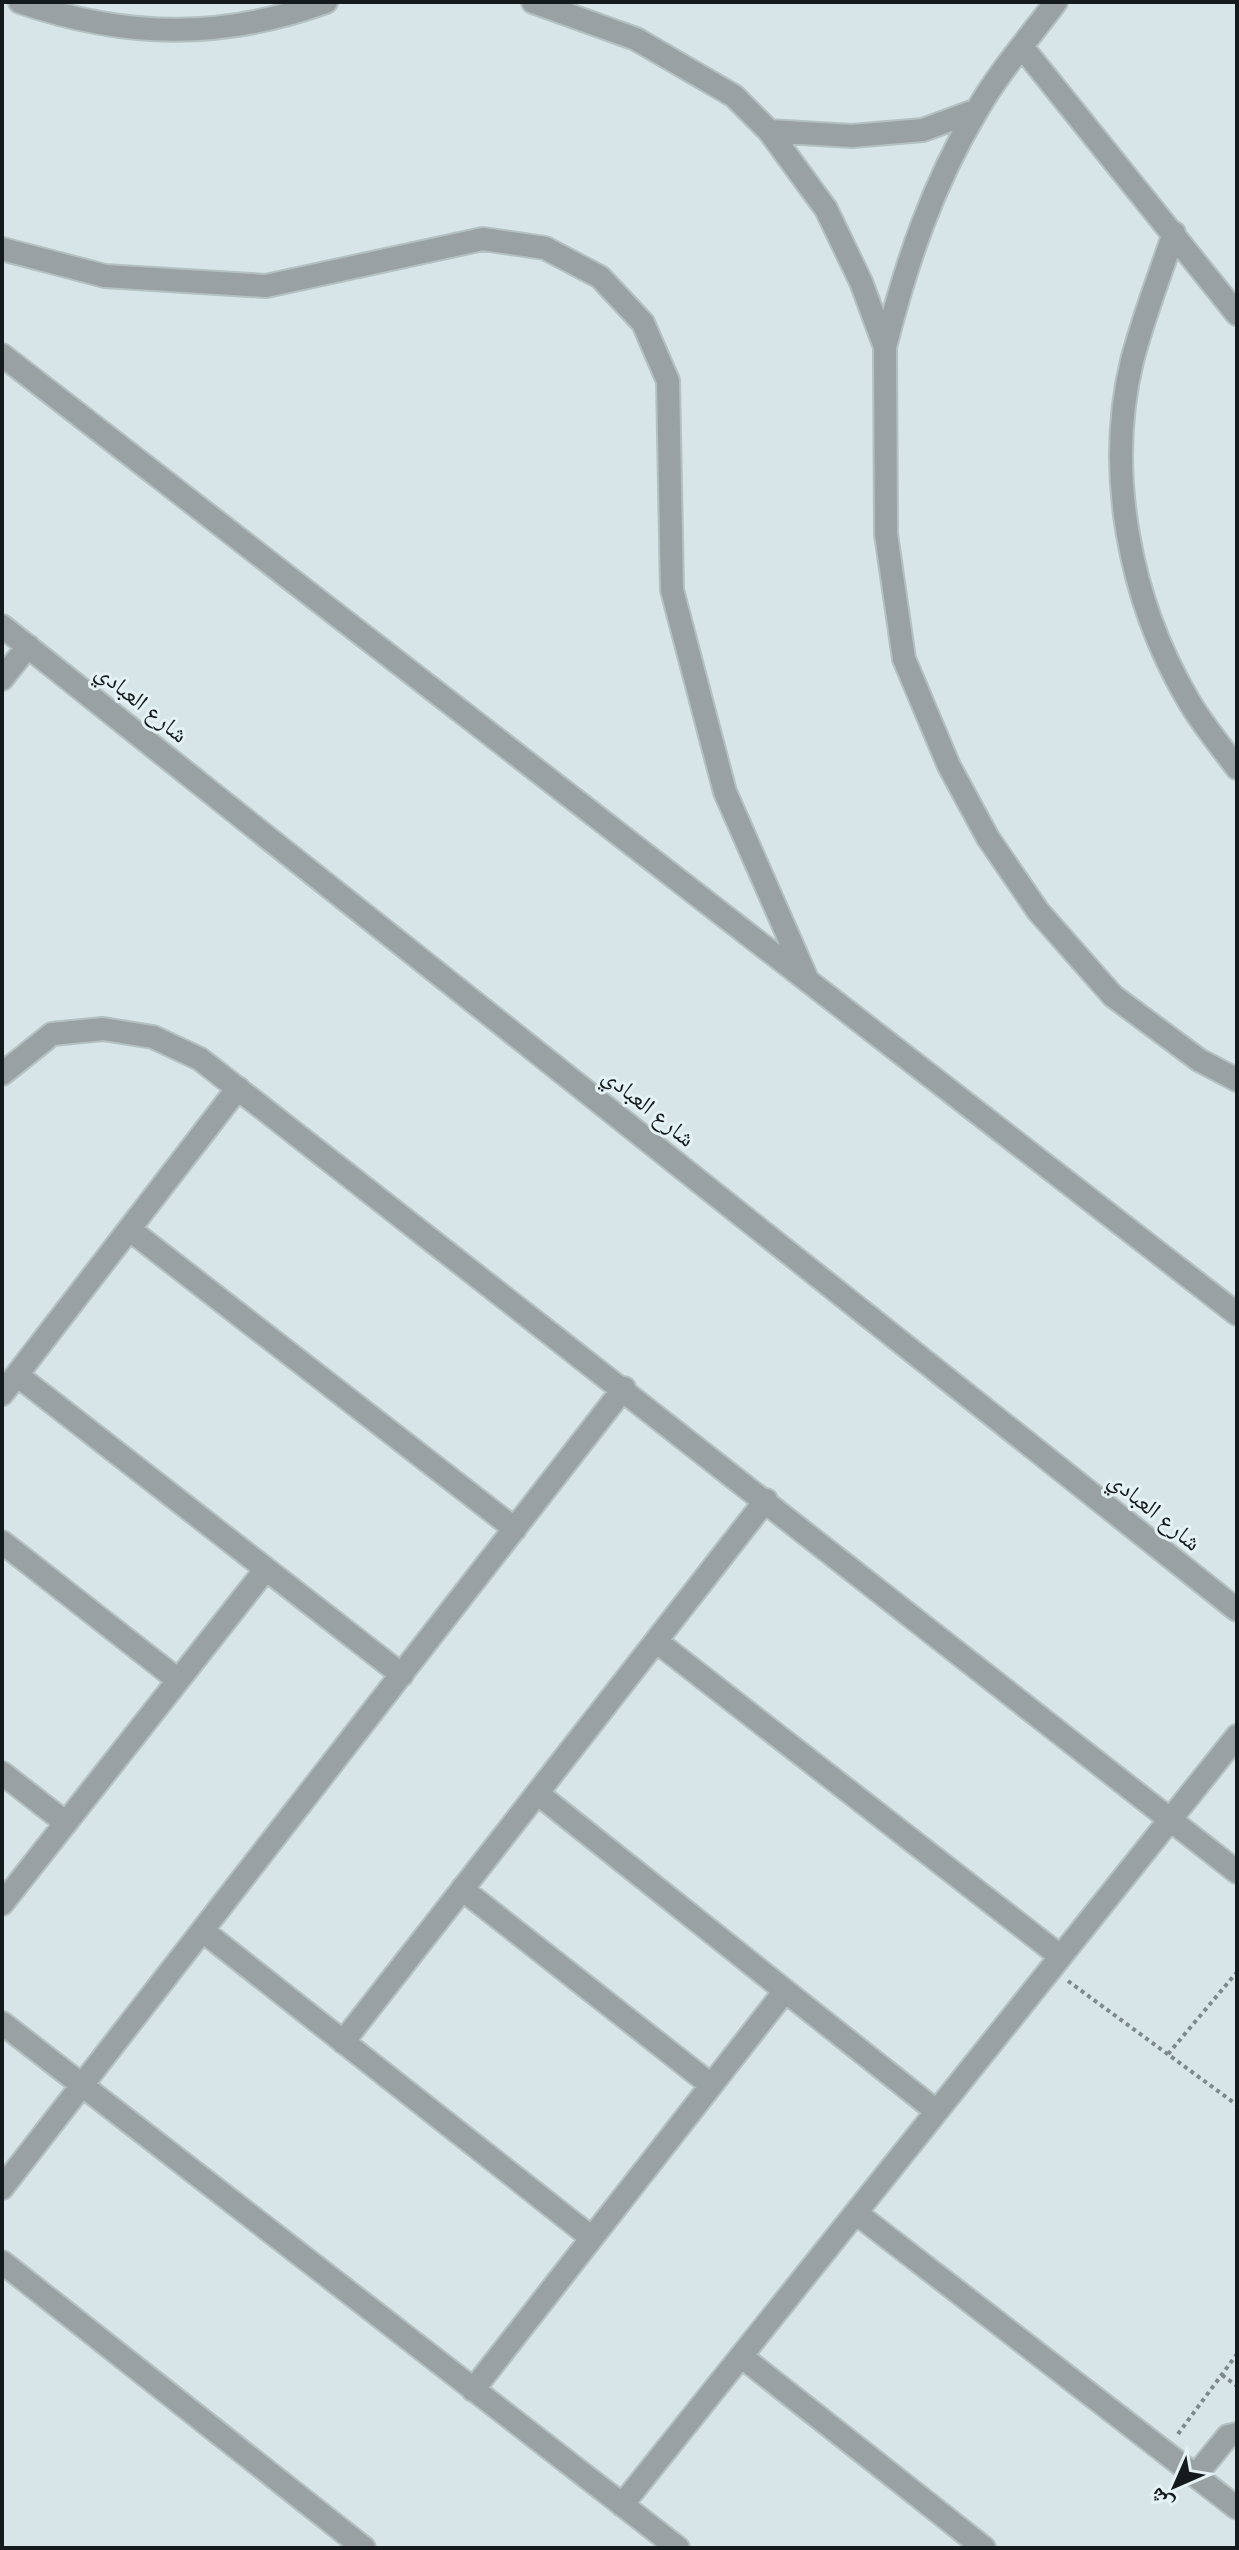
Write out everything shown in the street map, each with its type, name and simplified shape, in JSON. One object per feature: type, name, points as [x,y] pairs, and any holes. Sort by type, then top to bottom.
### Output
[{"type":"street","points":[[20,2],[75,21],[150,32],[227,28],[326,2]]},
{"type":"street","points":[[533,2],[636,39],[734,96],[769,131],[826,209],[861,282],[885,347]]},
{"type":"street","points":[[1056,2],[977,110],[937,185],[906,264],[885,347],[886,534],[904,659],[949,766],[988,838],[1038,911],[1113,996],[1199,1060],[1237,1080]]},
{"type":"street","points":[[1022,47],[1237,314]]},
{"type":"street","points":[[769,131],[852,136],[923,130],[977,110]]},
{"type":"street","points":[[1174,233],[1132,363],[1122,449],[1128,536],[1150,620],[1187,699],[1237,768]]},
{"type":"street","points":[[2,249],[105,276],[266,286],[483,239],[545,248],[600,277],[643,323],[668,381],[672,443],[672,590],[725,792],[809,984]]},
{"type":"street","points":[[2,355],[1237,1314]]},
{"type":"street","name":"شارع العبادي","points":[[2,626],[1237,1610]]},
{"type":"street","points":[[2,679],[28,646]]},
{"type":"street","points":[[2,1074],[52,1034],[103,1029],[153,1037],[200,1059],[624,1388],[1237,1872]]},
{"type":"street","points":[[2,1394],[238,1088]]},
{"type":"street","points":[[129,1229],[515,1529]]},
{"type":"street","points":[[17,1375],[402,1675]]},
{"type":"street","points":[[2,2188],[624,1388]]},
{"type":"street","points":[[343,2042],[766,1500]]},
{"type":"street","points":[[2,1542],[178,1680]]},
{"type":"street","points":[[2,1904],[266,1569]]},
{"type":"street","points":[[656,1641],[1056,1962]]},
{"type":"street","points":[[622,2505],[1237,1736]]},
{"type":"street","points":[[2,1773],[66,1823]]},
{"type":"street","points":[[537,1793],[936,2111]]},
{"type":"street","points":[[462,1889],[711,2085]]},
{"type":"street","points":[[203,1931],[592,2238]]},
{"type":"street","points":[[473,2390],[785,1991]]},
{"type":"street","points":[[2,2023],[678,2548]]},
{"type":"street","points":[[856,2213],[1237,2508]]},
{"type":"street","points":[[2,2262],[364,2548]]},
{"type":"street","points":[[741,2356],[984,2548]]},
{"type":"street","points":[[1195,2476],[1228,2436],[1237,2434]]},
{"type":"path","points":[[1056,1962],[1168,2054],[1237,2105]]},
{"type":"path","points":[[1168,2054],[1237,1972]]},
{"type":"path","points":[[1165,2452],[1237,2354]]},
{"type":"path","points":[[1222,2375],[1237,2386]]}]
